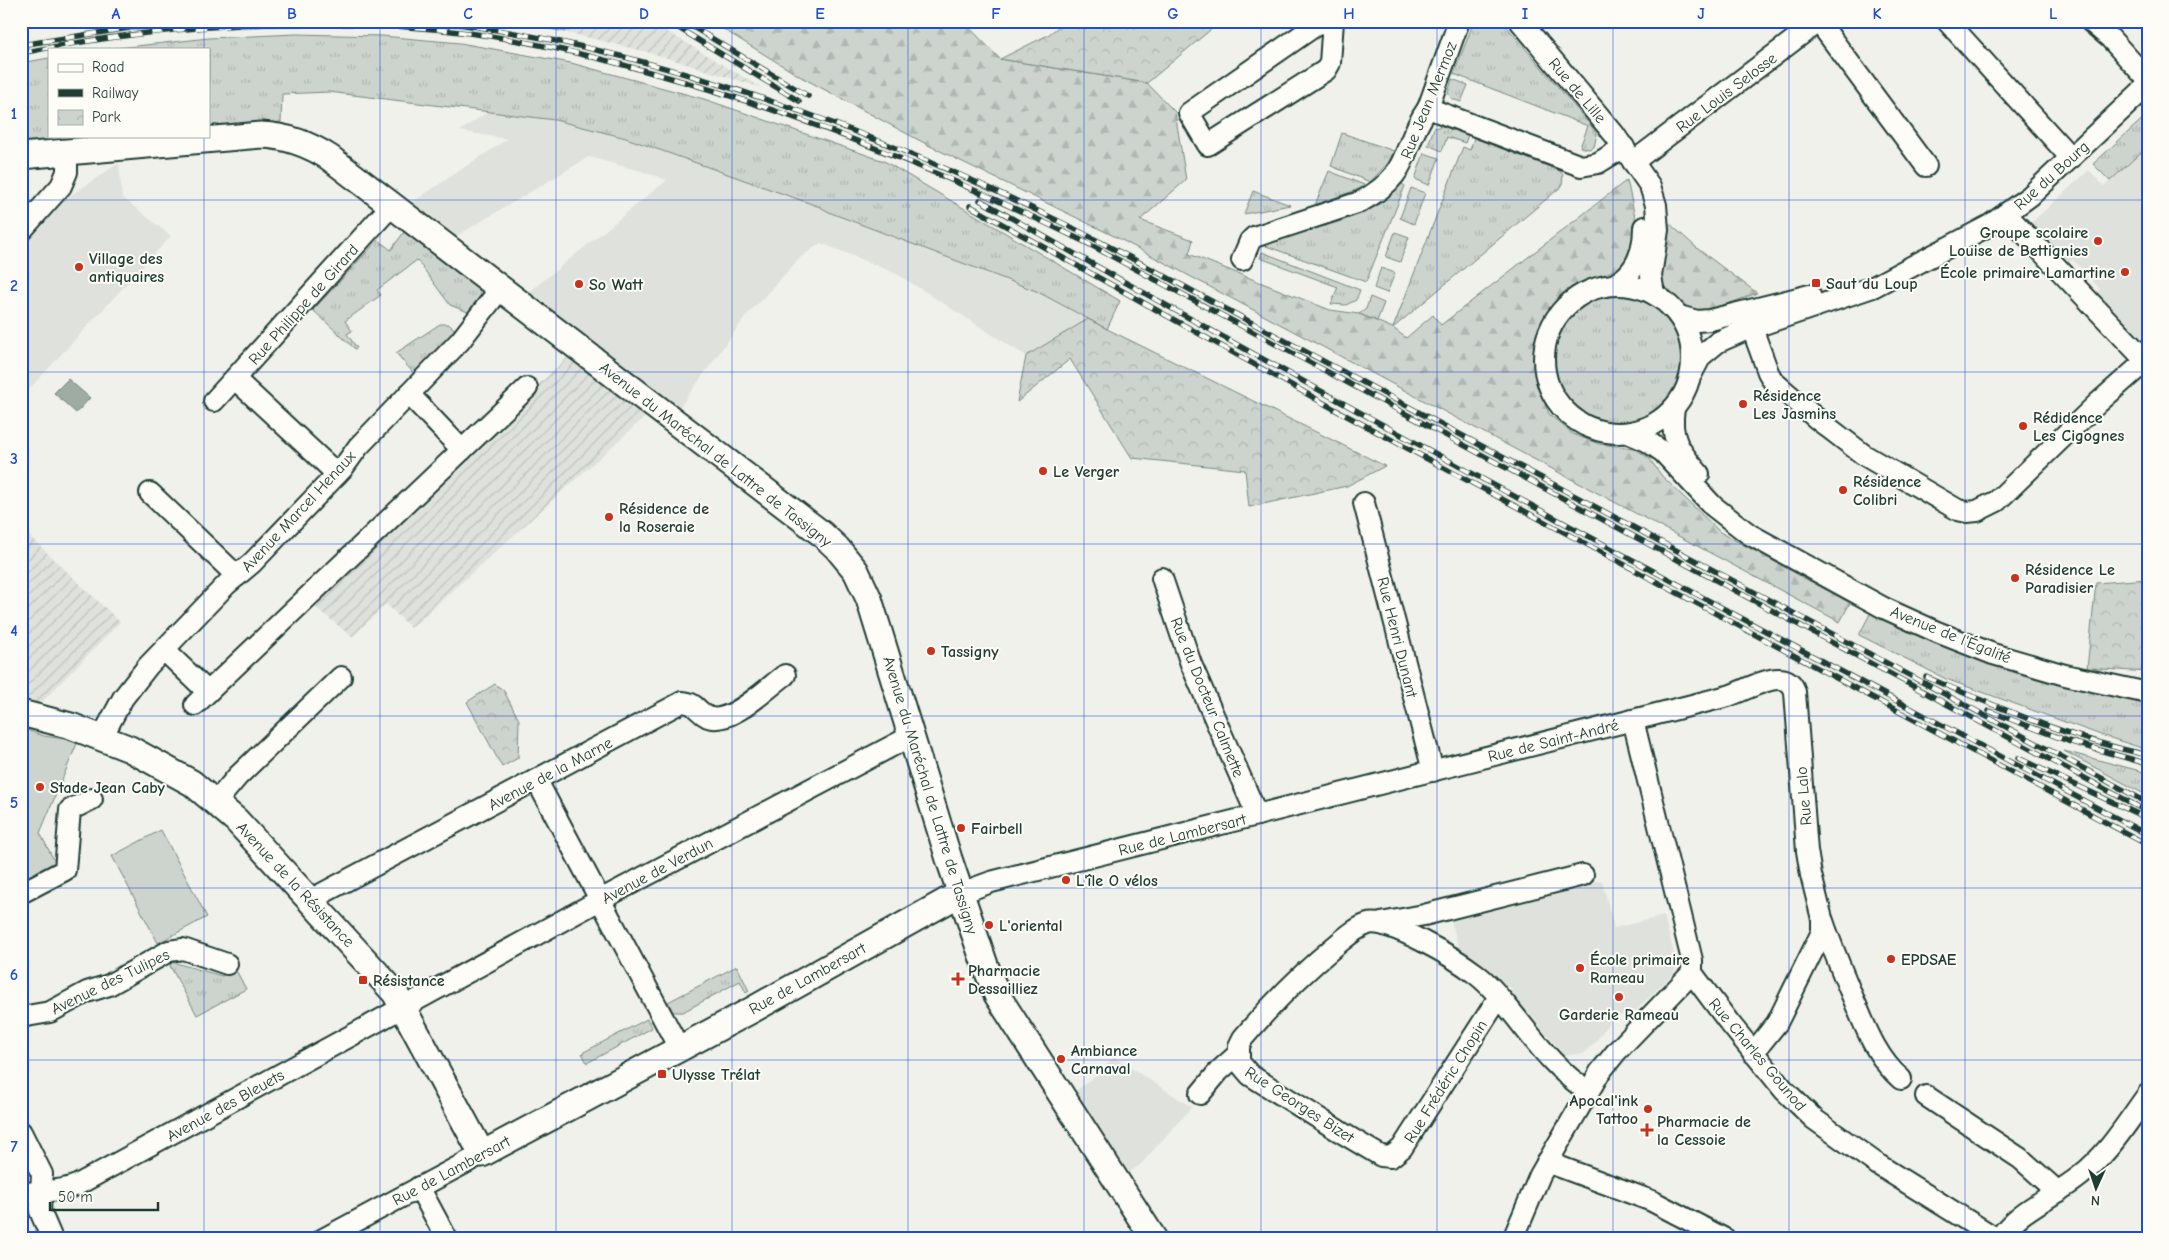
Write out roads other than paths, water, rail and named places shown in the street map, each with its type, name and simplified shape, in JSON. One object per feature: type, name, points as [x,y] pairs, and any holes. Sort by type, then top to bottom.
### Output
[{"type":"main road","name":"Avenue du Maréchal de Lattre de Tassigny","points":[[21,156],[240,136],[270,135],[298,142],[323,154],[716,452],[837,548],[856,571],[865,588],[961,893],[997,996],[1154,1239]]},
{"type":"main road","name":"Avenue de la Résistance","points":[[21,713],[59,722],[102,737],[166,768],[192,783],[242,826],[381,976],[404,1008],[482,1154]]},
{"type":"main road","name":"Rue de Lambersart","points":[[482,1154],[961,893]]},
{"type":"street","points":[[1322,21],[1189,113],[1208,145],[1326,70],[1330,63],[1333,21]]},
{"type":"street","name":"Rue Jean Mermoz","points":[[1242,260],[1250,241],[1254,237],[1347,208],[1384,188],[1391,181],[1404,162],[1422,115],[1428,108],[1459,21]]},
{"type":"street","name":"Rue de Lille","points":[[1520,21],[1628,154],[1650,186],[1657,211],[1658,230],[1651,276],[1654,294]]},
{"type":"street","name":"Rue Louis Selosse","points":[[1428,108],[1581,166],[1598,163],[1628,154],[1819,21],[1926,166]]},
{"type":"street","points":[[1947,21],[2071,158]]},
{"type":"street","points":[[2090,21],[2110,38],[2148,80]]},
{"type":"street","name":"Rue du Bourg","points":[[1691,376],[1696,362],[1708,349],[1730,336],[1856,293],[1957,244],[2007,215],[2071,158],[2148,84]]},
{"type":"street","points":[[21,231],[61,186],[67,172],[67,151]]},
{"type":"street","name":"Rue de Lille","points":[[1613,285],[1628,276],[1633,269],[1643,242],[1643,197],[1628,154]]},
{"type":"street","name":"Rue Philippe de Girard","points":[[214,401],[391,206]]},
{"type":"street","points":[[1752,328],[1768,372],[1773,380],[1798,403],[1844,440],[1879,464],[1950,506],[1967,512],[1977,510],[1997,501],[2147,360],[2007,215]]},
{"type":"street","name":"Rue du Bourg","points":[[1679,316],[1691,320],[1710,320],[1832,289],[1890,278]]},
{"type":"street","points":[[1613,285],[1630,286],[1654,294],[1679,316],[1687,332],[1692,349],[1691,376],[1684,393],[1674,408],[1653,424],[1628,433],[1594,430],[1574,419],[1555,399],[1545,372],[1544,350],[1546,339],[1556,318],[1571,302],[1591,290],[1613,285]]},
{"type":"street","name":"Avenue Marcel Henaux","points":[[102,737],[129,690],[164,650],[236,576],[252,563],[337,474],[358,447],[460,341],[500,289]]},
{"type":"street","points":[[235,379],[337,474]]},
{"type":"street","points":[[164,650],[202,698],[527,388]]},
{"type":"street","points":[[409,394],[462,450]]},
{"type":"street","name":"Avenue de l'Égalité","points":[[1674,408],[1673,435],[1684,456],[1725,502],[1747,523],[1785,553]]},
{"type":"street","name":"Avenue de l'Égalité","points":[[1628,433],[1647,440],[1663,452],[1692,485],[1732,522],[1756,538],[1884,608],[1965,643],[2038,667],[2127,689],[2148,692]]},
{"type":"street","points":[[150,494],[236,576]]},
{"type":"street","name":"Rue Henri Dunant","points":[[1364,503],[1433,771]]},
{"type":"street","name":"Rue du Docteur Calmette","points":[[1162,578],[1191,664],[1257,815]]},
{"type":"street","name":"Avenue de la Marne","points":[[310,900],[537,781],[682,702],[692,703],[709,717],[721,718],[736,713],[785,675]]},
{"type":"street","points":[[216,802],[238,776],[342,678]]},
{"type":"street","name":"Rue de Saint-André","points":[[1323,799],[1728,696],[1768,680],[1782,678]]},
{"type":"street","name":"Rue Lalo","points":[[1782,678],[1788,680],[1793,685],[1795,692],[1807,851],[1822,919],[1872,1042],[1886,1064],[1901,1079]]},
{"type":"street","points":[[1512,1239],[1547,1162],[1600,1072],[1617,1051],[1692,973],[1692,960],[1634,720]]},
{"type":"street","name":"Avenue de Verdun","points":[[404,1008],[600,900],[911,736]]},
{"type":"street","points":[[537,781],[679,1048]]},
{"type":"street","points":[[21,893],[65,870],[70,810],[92,799]]},
{"type":"street","name":"Rue de Lambersart","points":[[961,893],[991,882],[1323,799]]},
{"type":"street","name":"Rue Georges Bizet","points":[[1386,1158],[1250,1075],[1241,1066],[1237,1055],[1243,1038],[1294,981],[1350,934],[1370,924],[1448,909],[1583,875]]},
{"type":"street","name":"Rue Lalo","points":[[1753,1053],[1771,1033],[1791,998],[1819,940],[1822,919]]},
{"type":"street","points":[[1378,923],[1390,926],[1455,960],[1476,974],[1499,997],[1561,1072],[1588,1091]]},
{"type":"street","name":"Avenue des Tulipes","points":[[21,1017],[50,1012],[86,992],[109,985],[169,951],[184,949],[227,964]]},
{"type":"street","name":"Rue Charles Gounod","points":[[1692,973],[1753,1053],[1799,1105],[1831,1132],[1877,1164],[1998,1239]]},
{"type":"street","name":"Rue Frédéric Chopin","points":[[1386,1158],[1394,1156],[1402,1148],[1499,997]]},
{"type":"street","name":"Avenue des Bleuets","points":[[21,1194],[42,1190],[62,1190],[78,1186],[404,1008]]},
{"type":"street","points":[[1200,1094],[1219,1071],[1237,1055]]},
{"type":"street","points":[[1998,1239],[2007,1226],[2020,1214],[2058,1192],[2080,1176],[2112,1145],[2148,1094]]},
{"type":"street","points":[[1926,1096],[2020,1159],[2058,1192]]},
{"type":"street","points":[[21,1132],[40,1167],[43,1182],[40,1211],[52,1239]]},
{"type":"street","name":"Rue de Lambersart","points":[[323,1239],[482,1154]]},
{"type":"street","points":[[1547,1162],[1652,1201],[1725,1239]]},
{"type":"street","points":[[419,1188],[447,1239]]},
{"type":"railway","points":[[21,45],[129,28],[194,21]]},
{"type":"railway","points":[[432,21],[501,30],[602,51],[669,69],[758,97],[867,136],[974,181],[1131,258],[2148,803]]},
{"type":"railway","points":[[667,21],[799,101]]},
{"type":"railway","points":[[683,21],[808,96]]},
{"type":"railway","points":[[48,48],[132,35],[245,25],[301,23],[413,27],[492,36],[585,55],[709,89],[820,127],[874,147],[981,193],[1087,243],[2148,812]]},
{"type":"railway","points":[[21,53],[48,48]]},
{"type":"railway","points":[[980,200],[1124,282],[1415,442],[2148,835]]},
{"type":"railway","points":[[970,206],[1336,410],[2148,845]]},
{"type":"railway","points":[[1926,677],[2008,711],[2063,731],[2148,755]]},
{"type":"railway","points":[[1989,711],[2068,741],[2148,764]]},
{"type":"railway","points":[[2018,758],[2142,816]]},
{"type":"place","name":"Groupe scolaire Louise de Bettignies","points":[[2098,241]]},
{"type":"place","name":"Village des antiquaires","points":[[79,267]]},
{"type":"place","name":"École primaire Lamartine","points":[[2125,272]]},
{"type":"place","name":"Saut du Loup","points":[[1816,283]]},
{"type":"place","name":"So Watt","points":[[579,284]]},
{"type":"place","name":"Résidence Les Jasmins","points":[[1743,404]]},
{"type":"place","name":"Rédidence Les Cigognes","points":[[2023,426]]},
{"type":"place","name":"Le Verger","points":[[1043,471]]},
{"type":"place","name":"Résidence Colibri","points":[[1843,490]]},
{"type":"place","name":"Résidence de la Roseraie","points":[[609,517]]},
{"type":"place","name":"Résidence Le Paradisier","points":[[2015,578]]},
{"type":"place","name":"Tassigny","points":[[931,651]]},
{"type":"place","name":"Stade Jean Caby","points":[[40,787]]},
{"type":"place","name":"Fairbell","points":[[961,828]]},
{"type":"place","name":"L'île O vélos","points":[[1066,880]]},
{"type":"place","name":"L'oriental","points":[[989,925]]},
{"type":"place","name":"EPDSAE","points":[[1891,959]]},
{"type":"place","name":"École primaire Rameau","points":[[1580,968]]},
{"type":"place","name":"Pharmacie Dessailliez","points":[[958,979]]},
{"type":"place","name":"Résistance","points":[[363,980]]},
{"type":"place","name":"Garderie Rameau","points":[[1619,997]]},
{"type":"place","name":"Ambiance Carnaval","points":[[1061,1059]]},
{"type":"place","name":"Ulysse Trélat","points":[[662,1074]]},
{"type":"place","name":"Apocal'ink Tattoo","points":[[1648,1109]]},
{"type":"place","name":"Pharmacie de la Cessoie","points":[[1647,1130]]}]
